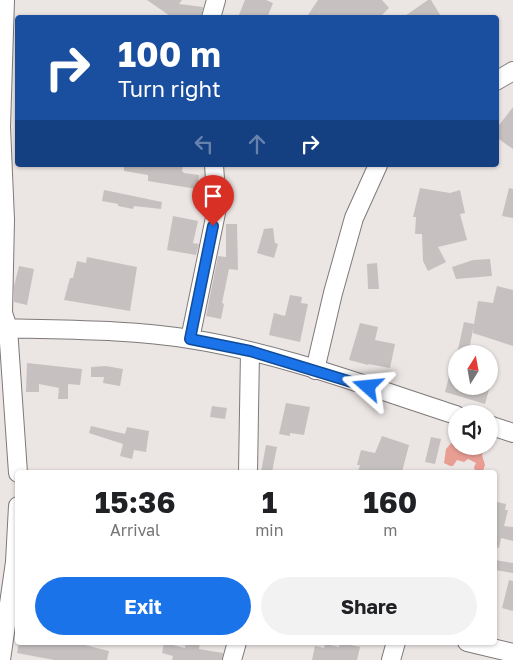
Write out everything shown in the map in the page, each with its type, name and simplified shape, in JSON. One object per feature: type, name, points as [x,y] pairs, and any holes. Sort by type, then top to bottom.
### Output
[{"type":"street","points":[[5,0],[1,127],[5,220],[3,313],[18,470]]},
{"type":"street","points":[[212,15],[216,0]]},
{"type":"street","points":[[499,79],[513,71]]},
{"type":"street","points":[[190,339],[217,208],[214,167]]},
{"type":"street","points":[[315,370],[333,293],[354,218],[377,167]]},
{"type":"street","points":[[4,328],[100,331],[190,339],[250,351],[448,412]]},
{"type":"street","points":[[248,470],[250,351]]},
{"type":"street","points":[[498,429],[513,433]]},
{"type":"street","points":[[1,660],[15,562]]},
{"type":"street","points":[[232,660],[236,645]]},
{"type":"street","points":[[391,660],[395,645]]},
{"type":"street","points":[[480,645],[513,653]]},
{"type":"shaded area","points":[[448,447],[448,455],[482,455],[485,465],[483,470],[475,470],[476,463],[468,459],[464,462],[457,460],[453,466],[444,463]]},
{"type":"building","points":[[147,0],[182,0],[179,4],[203,7],[202,15],[169,15]]},
{"type":"building","points":[[245,0],[266,0],[273,3],[268,15],[239,15]]},
{"type":"building","points":[[318,0],[382,0],[389,8],[382,15],[308,15]]},
{"type":"building","points":[[428,0],[431,0],[440,15],[406,15]]},
{"type":"building","points":[[513,107],[513,149],[499,139],[499,125]]},
{"type":"building","points":[[124,167],[183,167],[182,171],[184,173],[199,175],[197,189],[148,181],[148,175],[124,171]]},
{"type":"building","points":[[420,188],[450,193],[460,190],[465,213],[460,214],[467,240],[438,247],[446,262],[428,271],[423,261],[422,234],[415,234],[416,217],[413,217]]},
{"type":"building","points":[[509,188],[513,189],[513,218],[502,216]]},
{"type":"building","points":[[104,190],[162,202],[161,209],[134,206],[133,209],[102,201]]},
{"type":"building","points":[[173,216],[198,221],[193,243],[199,244],[196,255],[167,250]]},
{"type":"building","points":[[226,224],[237,224],[238,270],[229,269],[222,303],[224,304],[221,319],[206,316],[218,256],[226,257]]},
{"type":"building","points":[[273,228],[275,243],[278,244],[274,258],[257,253],[264,229]]},
{"type":"building","points":[[87,257],[137,267],[130,311],[64,300],[70,278],[73,278],[77,261],[86,263]]},
{"type":"building","points":[[490,259],[492,276],[456,279],[452,267],[473,260]]},
{"type":"building","points":[[377,263],[379,289],[368,289],[367,264]]},
{"type":"building","points":[[19,266],[34,269],[27,305],[14,302],[14,286]]},
{"type":"building","points":[[497,286],[513,290],[513,346],[473,333],[474,325],[470,345],[459,345],[464,322],[474,324],[478,301],[493,303]]},
{"type":"building","points":[[290,295],[302,297],[301,303],[308,304],[300,342],[269,335],[274,313],[285,316]]},
{"type":"building","points":[[360,323],[378,327],[375,340],[395,344],[390,368],[349,360]]},
{"type":"building","points":[[27,363],[82,369],[80,385],[68,384],[68,399],[58,399],[59,388],[39,384],[39,392],[26,392]]},
{"type":"building","points":[[106,366],[123,369],[120,386],[103,383],[104,377],[91,377],[91,367]]},
{"type":"building","points":[[448,380],[448,393],[445,392]]},
{"type":"building","points":[[455,395],[488,395],[485,404]]},
{"type":"building","points":[[286,403],[310,407],[304,435],[290,433],[290,436],[279,434]]},
{"type":"building","points":[[212,406],[227,408],[225,419],[210,417]]},
{"type":"building","points":[[91,426],[125,434],[127,427],[149,431],[146,452],[134,450],[132,459],[120,456],[123,444],[89,433]]},
{"type":"building","points":[[382,436],[409,445],[403,470],[359,470],[360,465],[357,465],[361,450],[375,453]]},
{"type":"building","points":[[431,437],[441,439],[435,464],[425,462]]},
{"type":"building","points":[[266,445],[277,447],[272,470],[261,470]]},
{"type":"building","points":[[497,502],[506,504],[505,510],[508,510],[504,526],[513,527],[513,541],[501,538],[499,548],[497,548]]},
{"type":"building","points":[[497,560],[513,563],[513,573],[497,570]]},
{"type":"building","points":[[509,580],[513,581],[513,611],[502,608]]},
{"type":"building","points":[[18,645],[85,645],[109,651],[107,660],[54,660],[17,653]]},
{"type":"building","points":[[164,645],[185,648],[186,645],[200,645],[199,649],[223,653],[222,660],[172,660],[173,656],[162,653]]},
{"type":"building","points":[[325,645],[339,647],[340,645],[350,645],[360,647],[357,660],[312,660],[315,646],[324,648]]},
{"type":"route","points":[[213,226],[190,339],[250,351],[368,387]]}]
